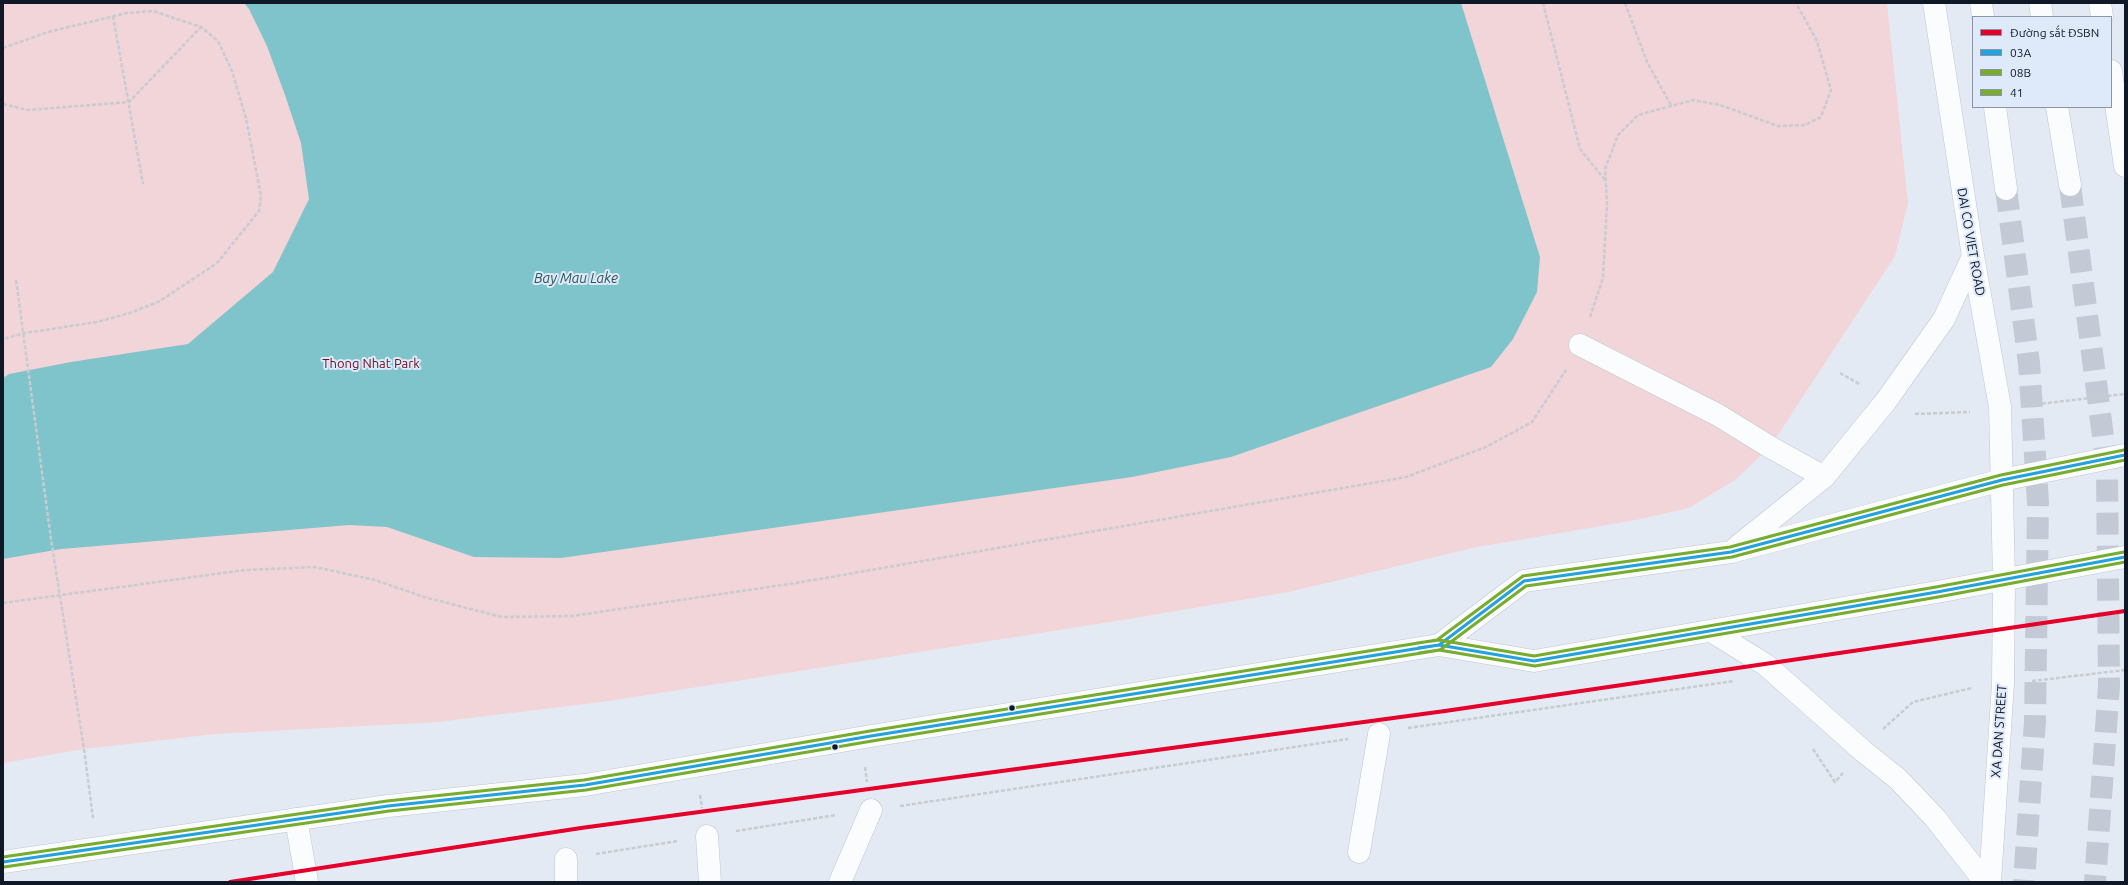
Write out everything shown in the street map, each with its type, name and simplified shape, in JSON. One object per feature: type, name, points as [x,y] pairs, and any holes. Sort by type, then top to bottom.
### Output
[{"type":"main road","name":"DAI CO VIET ROAD","points":[[1934,3],[1973,256],[2000,408],[2004,579]]},
{"type":"main road","points":[[1981,3],[1983,16]]},
{"type":"main road","points":[[2040,3],[2042,16]]},
{"type":"main road","points":[[2100,3],[2102,16]]},
{"type":"main road","points":[[2112,78],[2125,166]]},
{"type":"main road","points":[[1995,108],[2006,189]]},
{"type":"main road","points":[[2057,108],[2070,185]]},
{"type":"main road","points":[[1731,552],[1824,477],[1886,401],[1944,319],[1973,256]]},
{"type":"main road","points":[[1580,345],[1718,415],[1770,447],[1824,477]]},
{"type":"main road","points":[[1439,644],[1524,582],[1731,552],[2002,480],[2125,455]]},
{"type":"main road","points":[[3,862],[388,806],[585,785],[871,736],[1439,644],[1534,661],[2125,557]]},
{"type":"main road","name":"XA DAN STREET","points":[[1990,882],[2003,683],[2004,579]]},
{"type":"main road","points":[[1711,631],[1766,665],[1898,779],[1935,818],[1985,882]]},
{"type":"main road","points":[[1359,852],[1379,734]]},
{"type":"main road","points":[[840,882],[871,810]]},
{"type":"main road","points":[[296,819],[306,882]]},
{"type":"main road","points":[[707,836],[710,882]]},
{"type":"main road","points":[[566,859],[566,882]]},
{"type":"path","points":[[1543,3],[1580,149],[1606,180]]},
{"type":"path","points":[[1625,3],[1647,62],[1671,105]]},
{"type":"path","points":[[3,604],[245,570],[314,568],[375,580],[424,598],[502,617],[572,616],[796,583],[1406,477],[1486,447],[1532,422],[1580,345],[1603,278],[1607,204],[1605,169],[1618,135],[1638,115],[1693,100],[1720,105],[1778,126],[1805,125],[1821,117],[1831,90],[1817,41],[1796,3]]},
{"type":"path","points":[[3,48],[48,32],[113,16],[153,11],[179,18],[201,27],[218,41],[232,71],[252,146],[260,196],[259,211],[216,263],[160,301],[130,313],[97,322],[25,333],[3,339]]},
{"type":"path","points":[[113,16],[143,184]]},
{"type":"path","points":[[3,104],[28,110],[129,102],[201,27]]},
{"type":"path","points":[[16,280],[25,333],[59,597],[84,749],[97,848]]},
{"type":"path","points":[[2024,405],[2125,394]]},
{"type":"path","points":[[1911,412],[1916,414],[1955,414],[1976,411]]},
{"type":"path","points":[[2030,682],[2125,670]]},
{"type":"path","points":[[871,810],[1148,770],[1379,734],[1426,725],[1777,675]]},
{"type":"path","points":[[1882,730],[1913,702],[1960,689],[1978,687]]},
{"type":"path","points":[[1811,746],[1835,782]]},
{"type":"green space","name":"Thong Nhat Park","points":[[3,3],[1887,3],[1908,203],[1895,256],[1770,447],[1735,480],[1689,508],[1636,520],[1477,547],[1289,592],[1129,619],[609,701],[438,722],[215,734],[84,749],[3,763]]},
{"type":"water","name":"Bay Mau Lake","points":[[244,3],[1461,3],[1540,257],[1537,292],[1513,339],[1491,367],[1231,457],[1132,477],[561,558],[474,557],[387,527],[349,525],[61,549],[3,559],[3,378],[9,374],[71,362],[188,344],[273,272],[309,199],[301,143],[267,46],[249,9]]},
{"type":"tunnel","points":[[2070,185],[2107,467],[2109,686],[2095,882]]},
{"type":"tunnel","points":[[2006,189],[2029,363],[2038,503],[2035,721],[2024,882]]},
{"type":"rail line","name":"ĐSBN","points":[[230,882],[581,828],[1445,711],[2125,611]]},
{"type":"transit line","name":"41","points":[[3,857],[387,801],[584,780],[870,731],[1437,640],[1523,576],[1730,547],[2001,475],[2124,450]]},
{"type":"transit line","name":"03A","points":[[3,862],[388,806],[585,785],[871,736],[1439,645],[1524,581],[1731,552],[2002,480],[2125,455]]},
{"type":"transit line","name":"08B","points":[[4,867],[389,811],[586,790],[872,741],[1440,650],[1526,586],[1732,557],[2003,485],[2125,460]]},
{"type":"transit line","name":"41","points":[[1417,643],[1439,640],[1534,656],[1936,587],[2124,552]]},
{"type":"transit line","name":"03A","points":[[1418,648],[1439,645],[1534,661],[1937,592],[2125,557]]},
{"type":"transit line","name":"08B","points":[[1419,653],[1439,650],[1535,666],[1938,597],[2125,562]]}]
